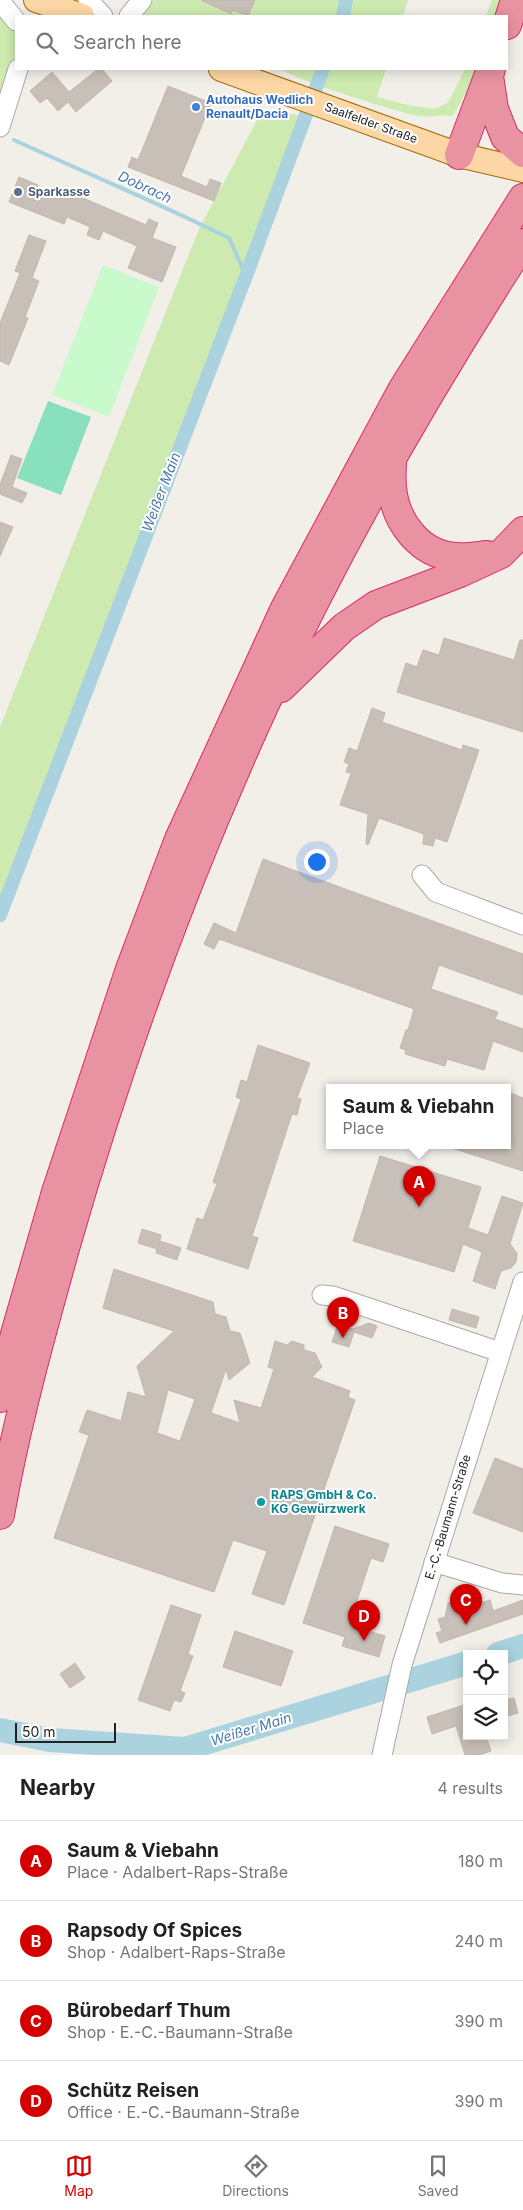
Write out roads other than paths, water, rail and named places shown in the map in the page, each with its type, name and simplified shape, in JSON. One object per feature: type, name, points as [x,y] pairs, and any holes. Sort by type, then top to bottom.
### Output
[{"type":"highway","points":[[508,22],[516,0]]},
{"type":"highway","points":[[490,72],[494,109],[506,136],[523,153]]},
{"type":"highway","points":[[459,155],[490,72]]},
{"type":"highway","points":[[0,1398],[15,1334],[56,1192],[130,969],[179,839],[285,608],[402,390],[518,206]]},
{"type":"highway","points":[[0,1515],[19,1424],[90,1159],[155,971],[210,831],[266,703],[344,549],[392,460],[460,343],[523,242]]},
{"type":"highway","points":[[392,460],[392,487],[396,508],[406,529],[424,547],[440,554],[457,558],[501,554]]},
{"type":"highway","points":[[266,703],[344,627],[376,605],[460,573],[501,554],[523,531]]},
{"type":"main road","points":[[42,5],[78,15]]},
{"type":"main road","name":"Saalfelder Straße","points":[[224,70],[459,155],[523,170]]},
{"type":"street","points":[[88,0],[102,15]]},
{"type":"street","points":[[130,15],[142,0]]},
{"type":"street","points":[[0,1],[15,20]]},
{"type":"street","points":[[0,126],[19,70]]},
{"type":"street","points":[[422,874],[436,892],[523,925]]},
{"type":"street","name":"E.-C.-Baumann-Straße","points":[[382,1755],[389,1716],[402,1665],[523,1282]]},
{"type":"street","points":[[322,1295],[333,1296],[500,1352]]},
{"type":"street","points":[[434,1562],[502,1583],[523,1585]]},
{"type":"waterway","name":"Weißer Main","points":[[343,15],[346,0]]},
{"type":"waterway","name":"Weißer Main","points":[[0,915],[246,276],[323,70]]},
{"type":"waterway","name":"Dobrach","points":[[14,140],[229,238],[246,276]]},
{"type":"waterway","name":"Weißer Main","points":[[508,1651],[523,1646]]},
{"type":"waterway","name":"Weißer Main","points":[[0,1730],[50,1740],[185,1749],[463,1664]]},
{"type":"place","name":"Autohaus Wedlich Renault/Dacia","points":[[196,107]]},
{"type":"place","name":"Sparkasse","points":[[18,192]]},
{"type":"place","name":"Saum & Viebahn","points":[[419,1207]]},
{"type":"place","name":"Rapsody Of Spices","points":[[343,1338]]},
{"type":"place","name":"RAPS GmbH & Co. KG Gewürzwerk","points":[[261,1502]]},
{"type":"place","name":"Bürobedarf Thum","points":[[466,1625]]},
{"type":"place","name":"Schütz Reisen","points":[[364,1641]]}]
